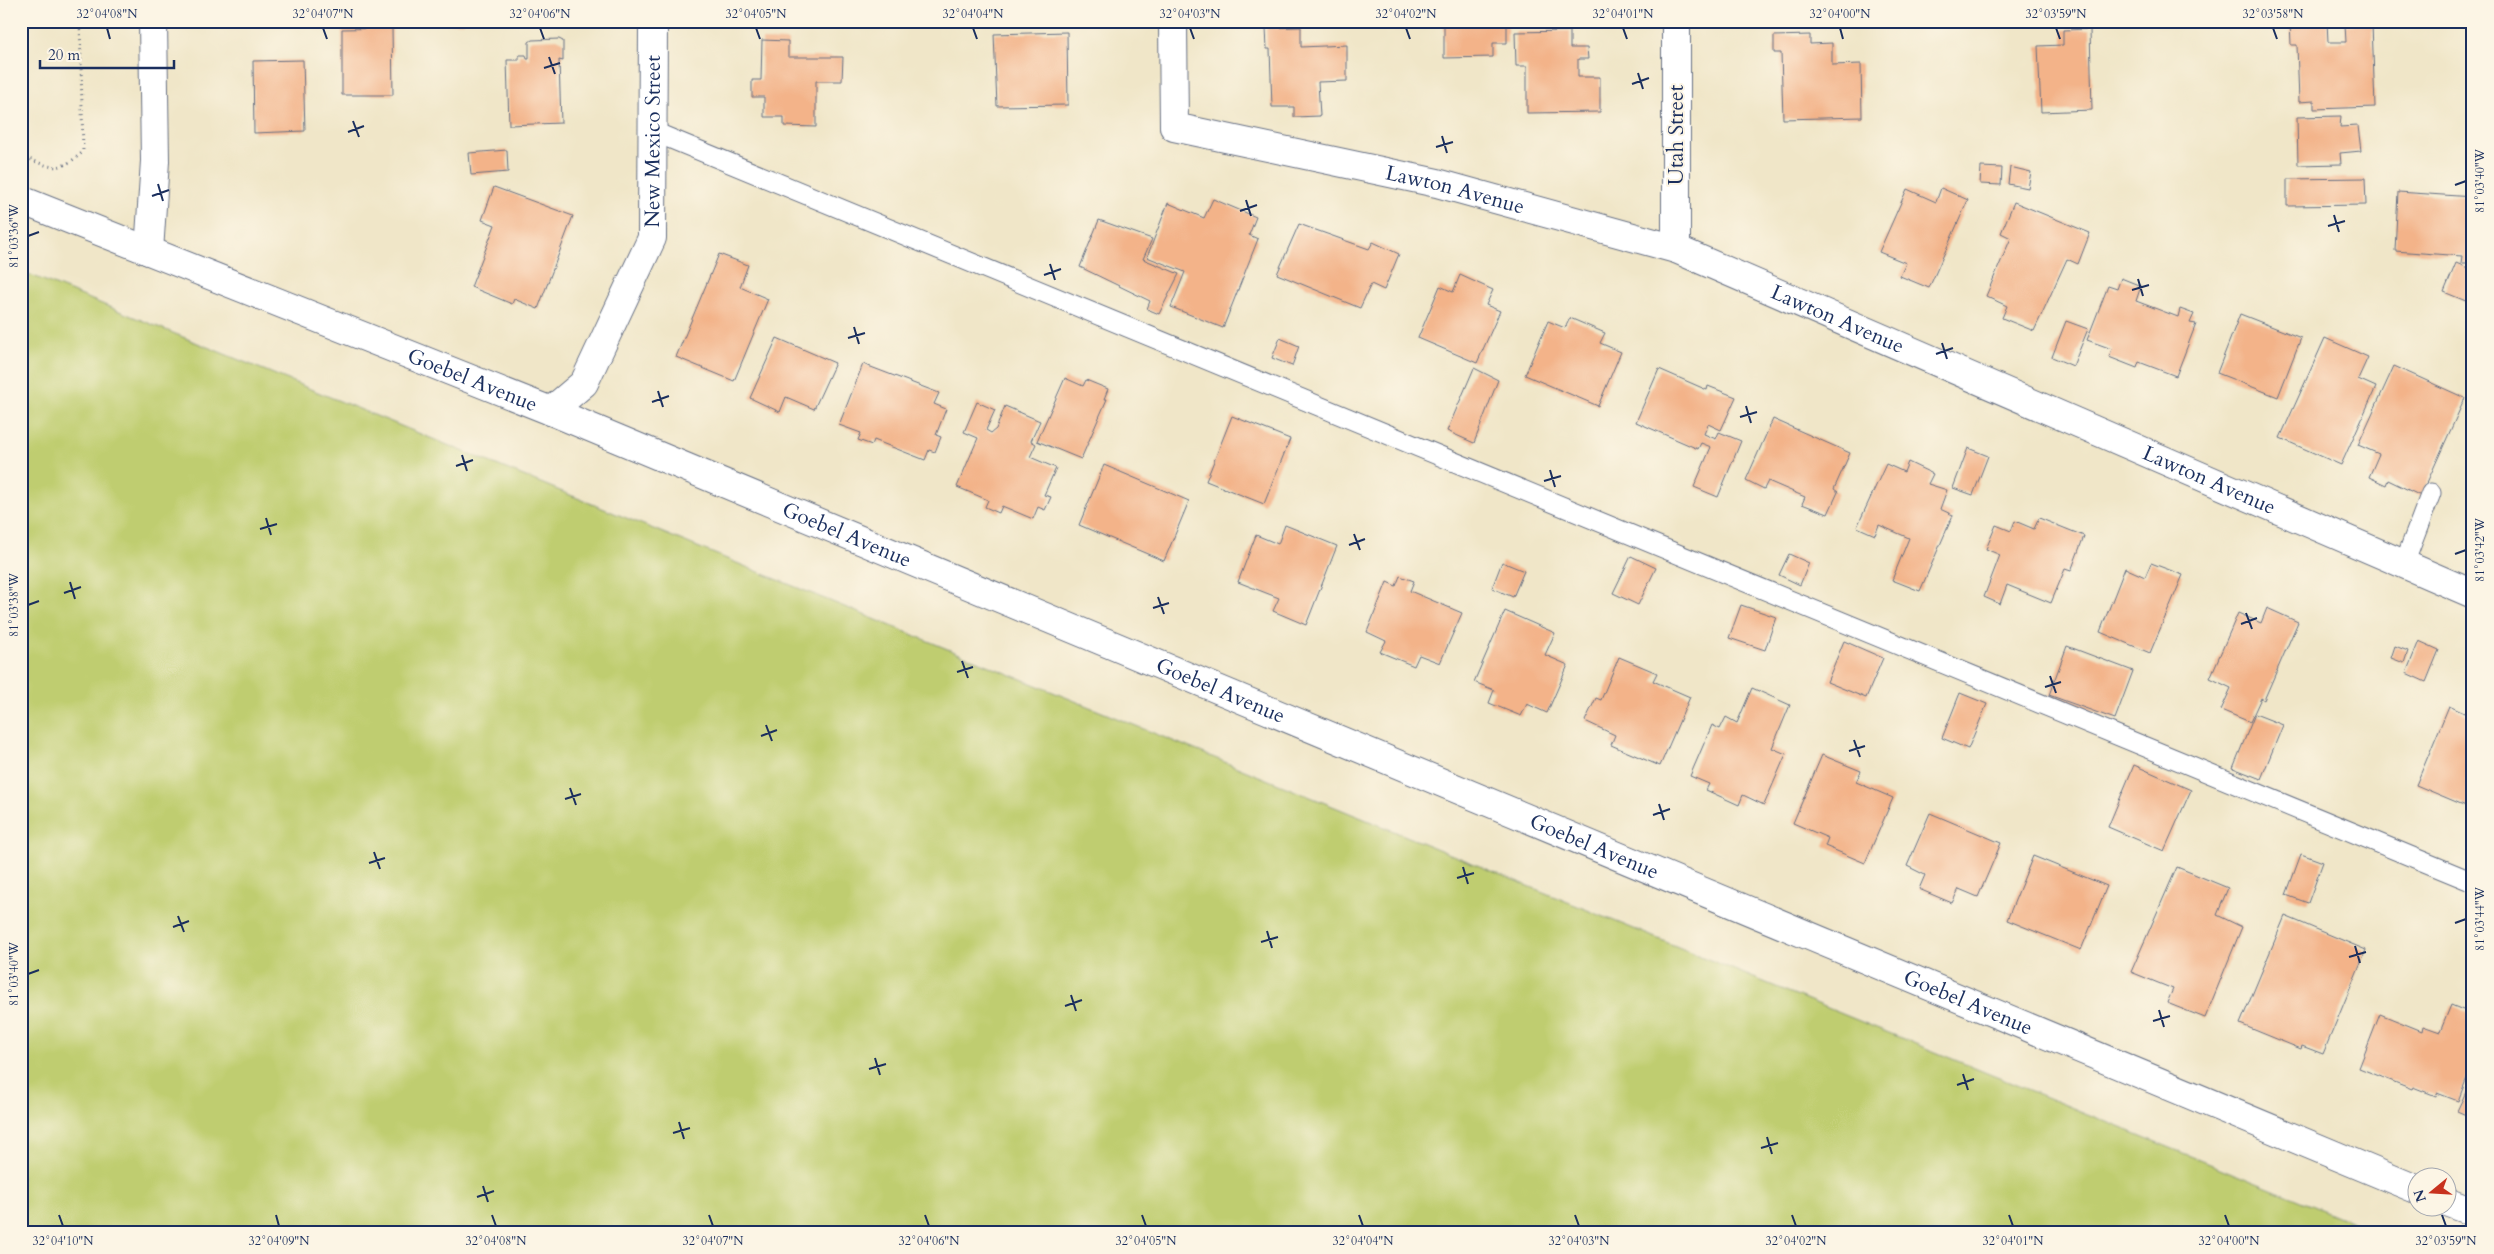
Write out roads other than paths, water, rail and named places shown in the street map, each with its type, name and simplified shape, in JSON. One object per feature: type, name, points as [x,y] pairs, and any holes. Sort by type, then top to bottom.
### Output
[{"type":"street","points":[[149,251],[155,161],[153,21]]},
{"type":"street","name":"New Mexico Street","points":[[551,411],[584,383],[652,238],[653,21]]},
{"type":"street","name":"Lawton Avenue","points":[[1173,21],[1174,127],[1437,182],[1676,249],[2473,594]]},
{"type":"street","name":"Utah Street","points":[[1676,21],[1676,249]]},
{"type":"street","name":"Goebel Avenue","points":[[21,200],[551,411],[2406,1185]]},
{"type":"street","points":[[2456,1206],[2473,1212]]},
{"type":"lane","points":[[652,131],[2473,882]]},
{"type":"lane","points":[[2404,564],[2431,493]]}]
